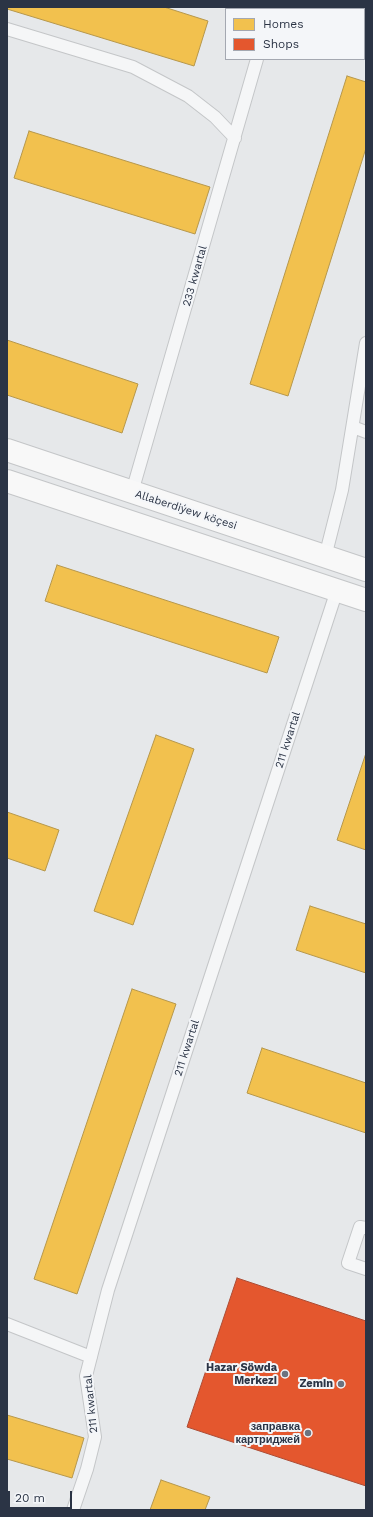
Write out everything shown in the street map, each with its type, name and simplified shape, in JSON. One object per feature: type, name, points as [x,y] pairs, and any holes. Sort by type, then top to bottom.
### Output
[{"type":"street","name":"Allaberdiýew köçesi","points":[[7,450],[366,570]]},
{"type":"street","points":[[7,481],[366,600]]},
{"type":"lane","points":[[7,29],[133,67],[188,96],[214,116],[234,138]]},
{"type":"lane","name":"233 kwartal","points":[[132,492],[257,60]]},
{"type":"lane","points":[[325,557],[342,490],[366,343]]},
{"type":"lane","points":[[353,427],[366,432]]},
{"type":"lane","name":"211 kwartal","points":[[73,1510],[87,1469],[95,1437],[86,1376],[108,1290],[337,590]]},
{"type":"lane","points":[[366,1228],[360,1227],[348,1263],[366,1269]]},
{"type":"lane","points":[[7,1324],[91,1357]]},
{"type":"building: Homes","points":[[7,7],[164,7],[208,21],[194,66],[7,9]]},
{"type":"building: Homes","points":[[308,7],[366,7],[366,26],[365,8]]},
{"type":"building: Homes","points":[[347,76],[366,82],[366,148],[288,396],[250,384]]},
{"type":"building: Homes","points":[[29,131],[210,187],[195,234],[14,178]]},
{"type":"building: Homes","points":[[7,340],[138,384],[122,433],[7,395]]},
{"type":"building: Homes","points":[[57,565],[279,637],[267,673],[45,601]]},
{"type":"building: Homes","points":[[156,735],[194,749],[133,925],[94,911]]},
{"type":"building: Homes","points":[[366,753],[366,850],[337,840]]},
{"type":"building: Homes","points":[[7,812],[59,830],[45,871],[7,858]]},
{"type":"building: Homes","points":[[310,906],[366,924],[366,973],[296,950]]},
{"type":"building: Homes","points":[[132,989],[176,1004],[77,1294],[34,1279]]},
{"type":"building: Homes","points":[[262,1048],[366,1083],[366,1133],[247,1093]]},
{"type":"building: Homes","points":[[7,1415],[84,1438],[72,1478],[7,1459]]},
{"type":"building: Homes","points":[[161,1480],[210,1497],[205,1510],[150,1510]]},
{"type":"building: Shops","name":"Hazar Söwda Merkezi","points":[[237,1278],[366,1321],[366,1486],[187,1427]]},
{"type":"place","name":"Hazar Söwda Merkezi","points":[[285,1374]]},
{"type":"place","name":"Zemin","points":[[341,1384]]},
{"type":"place","name":"заправка картриджей","points":[[308,1433]]}]
